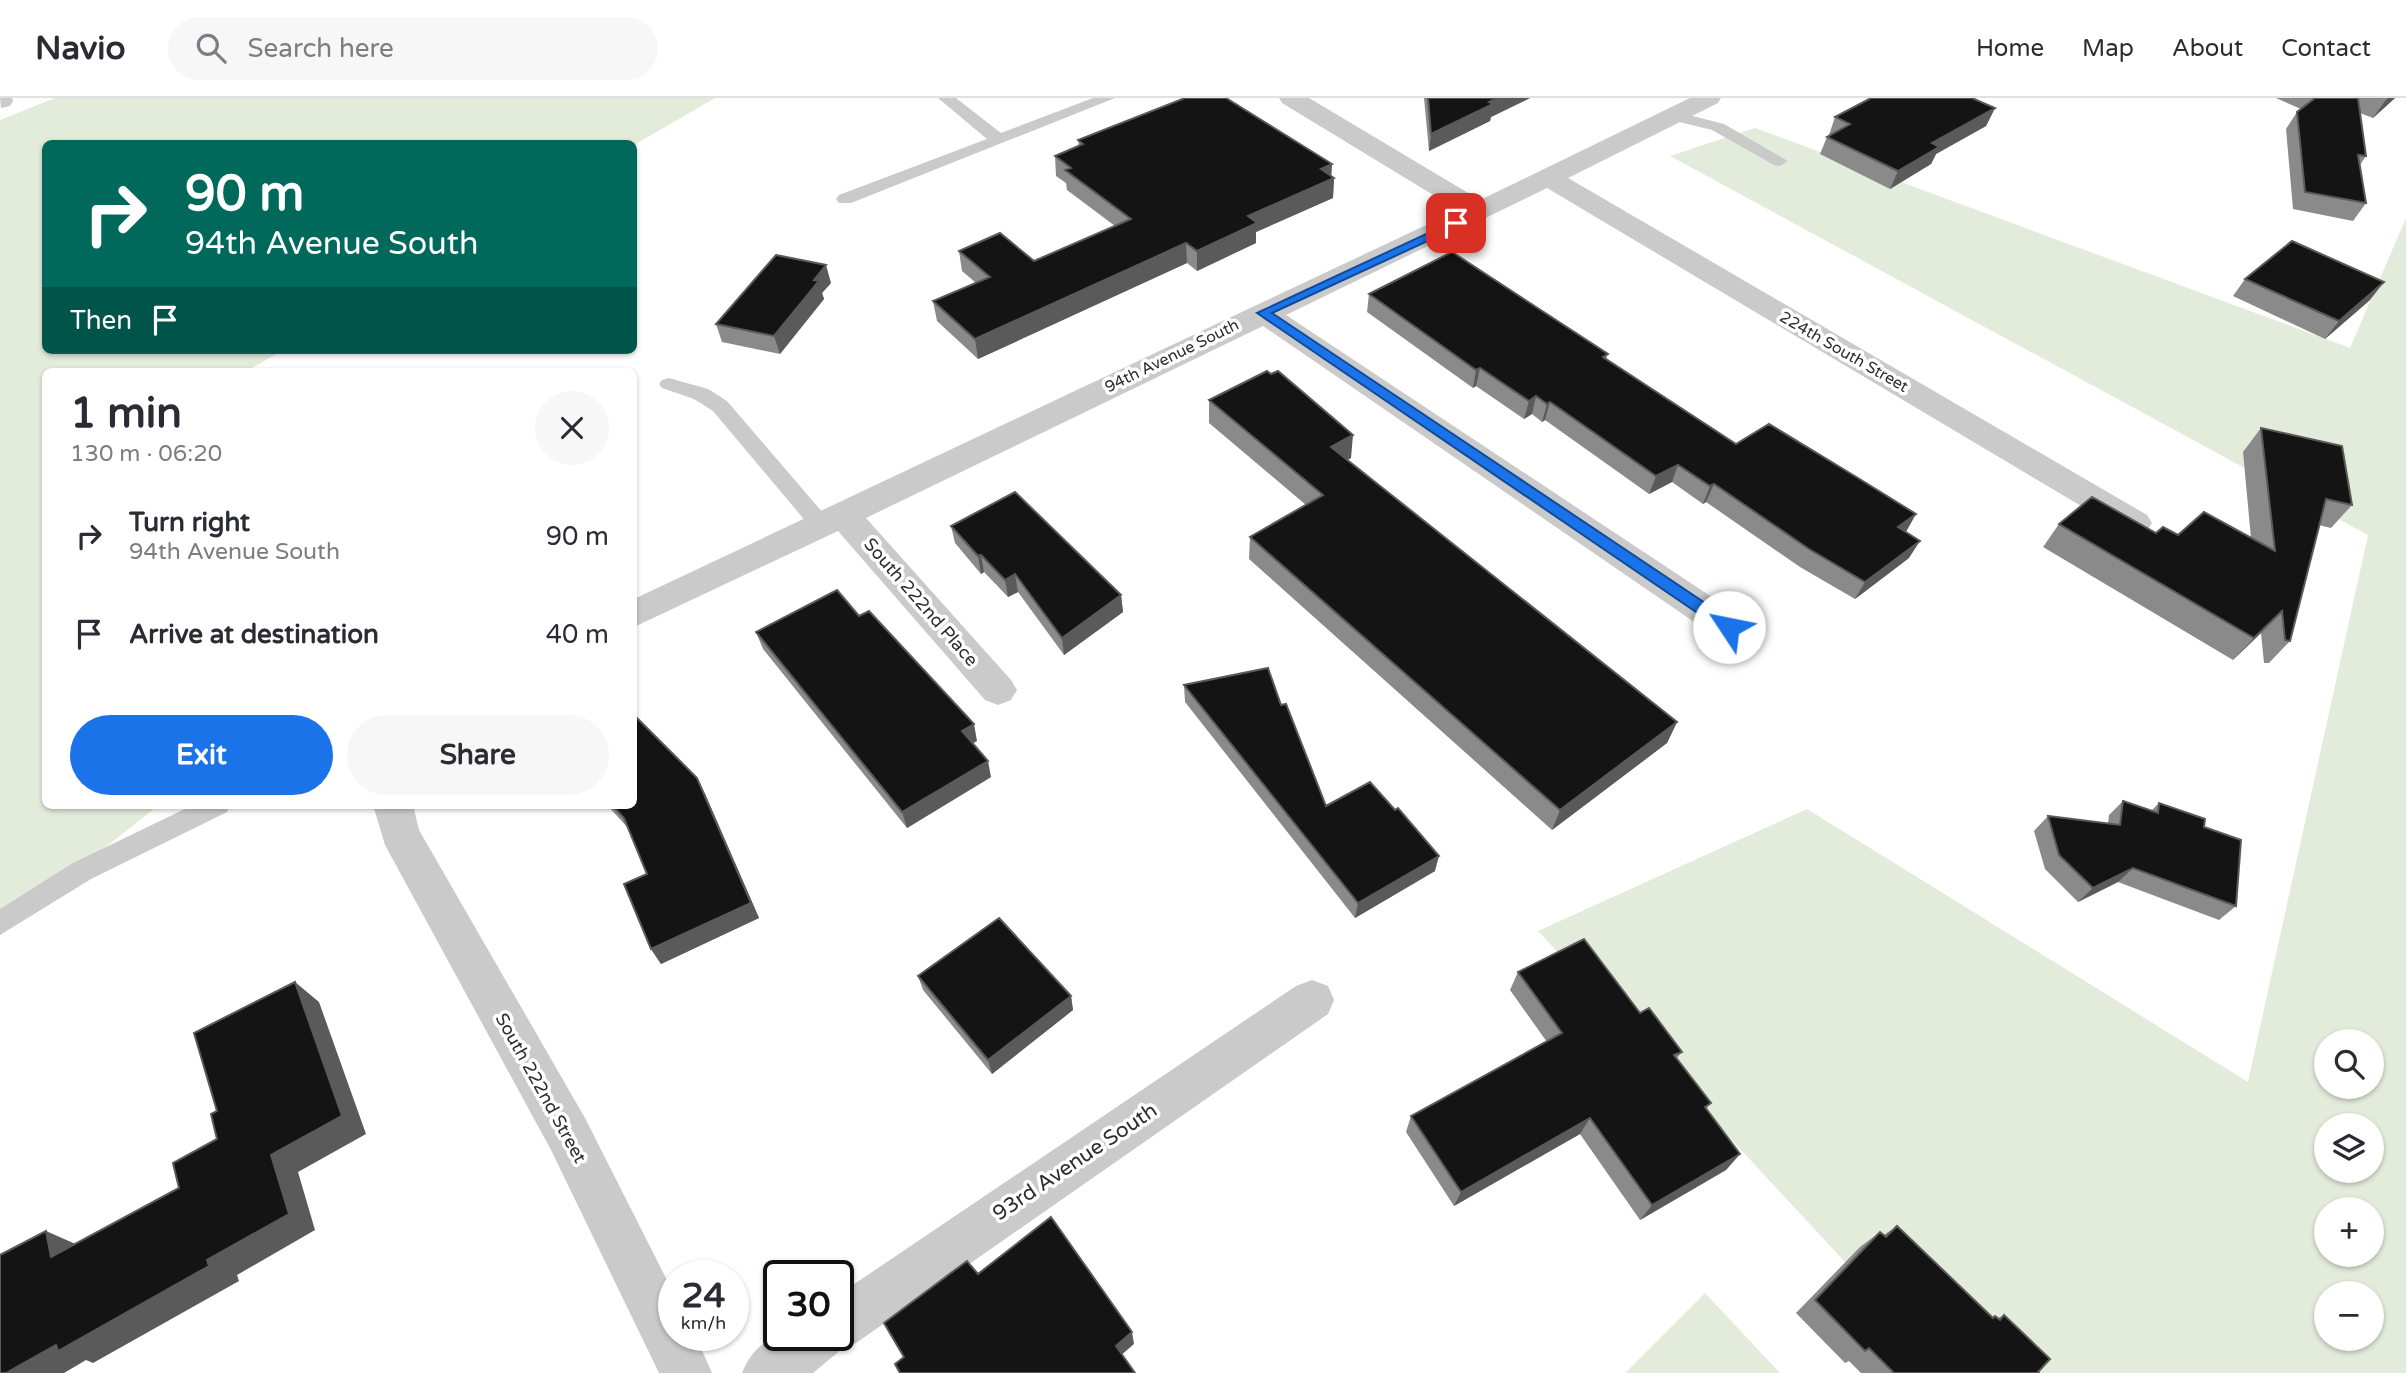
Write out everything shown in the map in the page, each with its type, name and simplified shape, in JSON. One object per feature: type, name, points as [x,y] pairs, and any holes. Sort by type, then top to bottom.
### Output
[{"type":"street","points":[[1291,98],[1480,212]]},
{"type":"street","name":"94th Avenue South","points":[[637,613],[1480,212],[1709,98]]},
{"type":"street","name":"224th South Street","points":[[1549,178],[2140,526]]},
{"type":"street","points":[[1263,313],[1729,627]]},
{"type":"street","name":"South 222nd Place","points":[[832,519],[998,690]]},
{"type":"street","name":"South 222nd Street","points":[[394,809],[399,833],[568,1134],[686,1373]]},
{"type":"street","name":"93rd Avenue South","points":[[854,1314],[1312,1000]]},
{"type":"street","points":[[768,1373],[800,1351]]},
{"type":"lane","points":[[946,98],[999,140]]},
{"type":"lane","points":[[845,199],[1107,98]]},
{"type":"lane","points":[[1673,116],[1718,127],[1780,160]]},
{"type":"lane","points":[[669,384],[701,394],[720,406],[832,519]]},
{"type":"lane","points":[[0,923],[82,871],[210,809]]},
{"type":"green space","points":[[55,98],[715,98],[637,143],[637,140],[42,140],[42,354],[276,354],[252,368],[42,368],[42,809],[154,809],[0,930],[0,120]]},
{"type":"green space","points":[[1755,128],[2350,348],[2406,218],[2406,1373],[1948,1373],[1538,931],[1807,809],[2248,1082],[2368,535],[1670,156]]},
{"type":"green space","points":[[1705,1293],[1780,1373],[1625,1373]]},
{"type":"building","points":[[1185,98],[1226,98],[1332,164],[1321,169],[1334,178],[1248,216],[1257,223],[1197,251],[1186,243],[975,339],[933,301],[990,277],[959,251],[1000,233],[1034,261],[1131,219],[1065,170],[1071,168],[1055,156],[1083,144],[1078,140]]},
{"type":"building","points":[[1428,98],[1497,98],[1489,102],[1493,104],[1431,134]]},
{"type":"building","points":[[1871,98],[1972,98],[1995,108],[1932,143],[1939,147],[1898,171],[1827,137],[1850,124],[1835,117]]},
{"type":"building","points":[[2315,98],[2358,98],[2366,156],[2358,155],[2366,203],[2305,192],[2297,112]]},
{"type":"building","points":[[2292,241],[2384,282],[2339,321],[2245,279]]},
{"type":"building","points":[[1452,252],[1608,354],[1603,357],[1736,444],[1769,424],[1858,478],[1916,514],[1898,527],[1920,541],[1865,582],[1809,549],[1714,484],[1710,486],[1678,465],[1656,476],[1550,402],[1547,404],[1536,396],[1529,401],[1480,368],[1476,370],[1369,294]]},
{"type":"building","points":[[776,255],[826,265],[814,280],[819,281],[774,336],[716,324]]},
{"type":"building","points":[[1267,371],[1271,374],[1278,371],[1353,435],[1331,447],[1677,722],[1560,810],[1250,537],[1323,495],[1209,400]]},
{"type":"building","points":[[2261,428],[2342,446],[2352,505],[2326,499],[2290,641],[2285,640],[2282,611],[2254,638],[2059,524],[2092,497],[2156,533],[2163,527],[2178,535],[2204,512],[2275,551]]},
{"type":"building","points":[[1015,492],[1121,595],[1062,638],[1015,574],[1005,580],[981,555],[978,556],[951,526]]},
{"type":"building","points":[[837,590],[859,616],[869,611],[974,724],[962,731],[988,761],[902,812],[756,632]]},
{"type":"building","points":[[1268,668],[1281,705],[1286,704],[1326,806],[1370,782],[1395,810],[1398,808],[1439,856],[1358,903],[1184,685]]},
{"type":"building","points":[[637,718],[697,778],[751,903],[651,949],[624,884],[647,874],[624,818],[616,809],[637,809]]},
{"type":"building","points":[[2123,801],[2158,813],[2159,803],[2205,819],[2204,827],[2241,840],[2236,906],[2133,868],[2093,888],[2059,855],[2048,816],[2120,825]]},
{"type":"building","points":[[999,918],[1071,996],[988,1060],[918,976]]},
{"type":"building","points":[[1584,939],[1640,1013],[1649,1008],[1682,1052],[1674,1055],[1711,1103],[1705,1107],[1740,1154],[1652,1205],[1590,1118],[1461,1192],[1411,1116],[1562,1033],[1518,972]]},
{"type":"building","points":[[295,982],[342,1116],[271,1155],[289,1214],[207,1260],[209,1266],[58,1351],[56,1345],[6,1373],[0,1373],[0,1255],[46,1231],[51,1257],[179,1188],[173,1163],[217,1139],[211,1114],[217,1111],[194,1033]]},
{"type":"building","points":[[1051,1217],[1132,1332],[1116,1346],[1135,1373],[900,1373],[895,1364],[904,1357],[884,1323],[967,1261],[978,1274]]},
{"type":"building","points":[[1897,1226],[1993,1318],[1995,1316],[2000,1320],[2004,1315],[2050,1359],[2039,1373],[1894,1373],[1869,1348],[1865,1351],[1815,1300],[1880,1232],[1886,1237]]},
{"type":"route","points":[[1456,223],[1263,313],[1729,627]]}]
